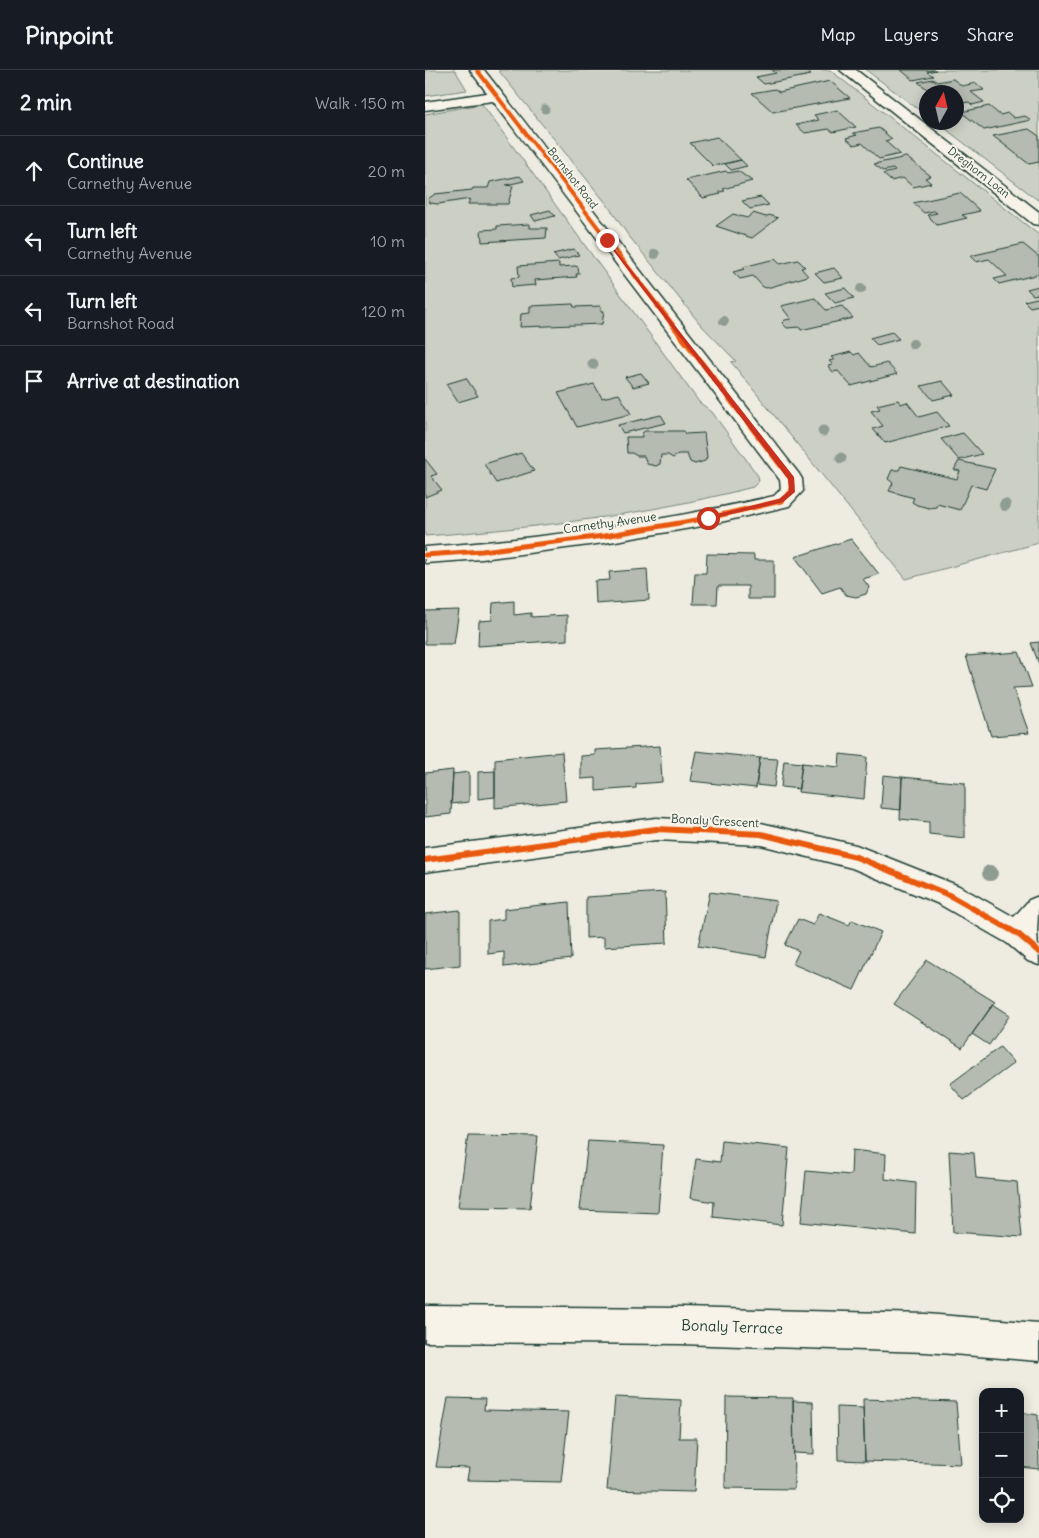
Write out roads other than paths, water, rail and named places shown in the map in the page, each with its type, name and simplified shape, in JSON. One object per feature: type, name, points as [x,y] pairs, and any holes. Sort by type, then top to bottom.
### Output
[{"type":"street","name":"Barnshot Road","points":[[477,70],[791,479],[792,492]]},
{"type":"street","name":"Dreghorn Loan","points":[[847,70],[1039,220]]},
{"type":"street","points":[[425,106],[496,96]]},
{"type":"street","name":"Carnethy Avenue","points":[[425,555],[482,551],[604,536],[708,518],[781,501],[792,492]]},
{"type":"street","name":"Bonaly Crescent","points":[[425,860],[656,830],[761,834],[856,857],[949,895],[1028,943]]},
{"type":"street","points":[[1028,943],[1039,909]]},
{"type":"street","name":"Bonaly Terrace","points":[[425,1324],[690,1326],[926,1333],[1039,1342]]}]
